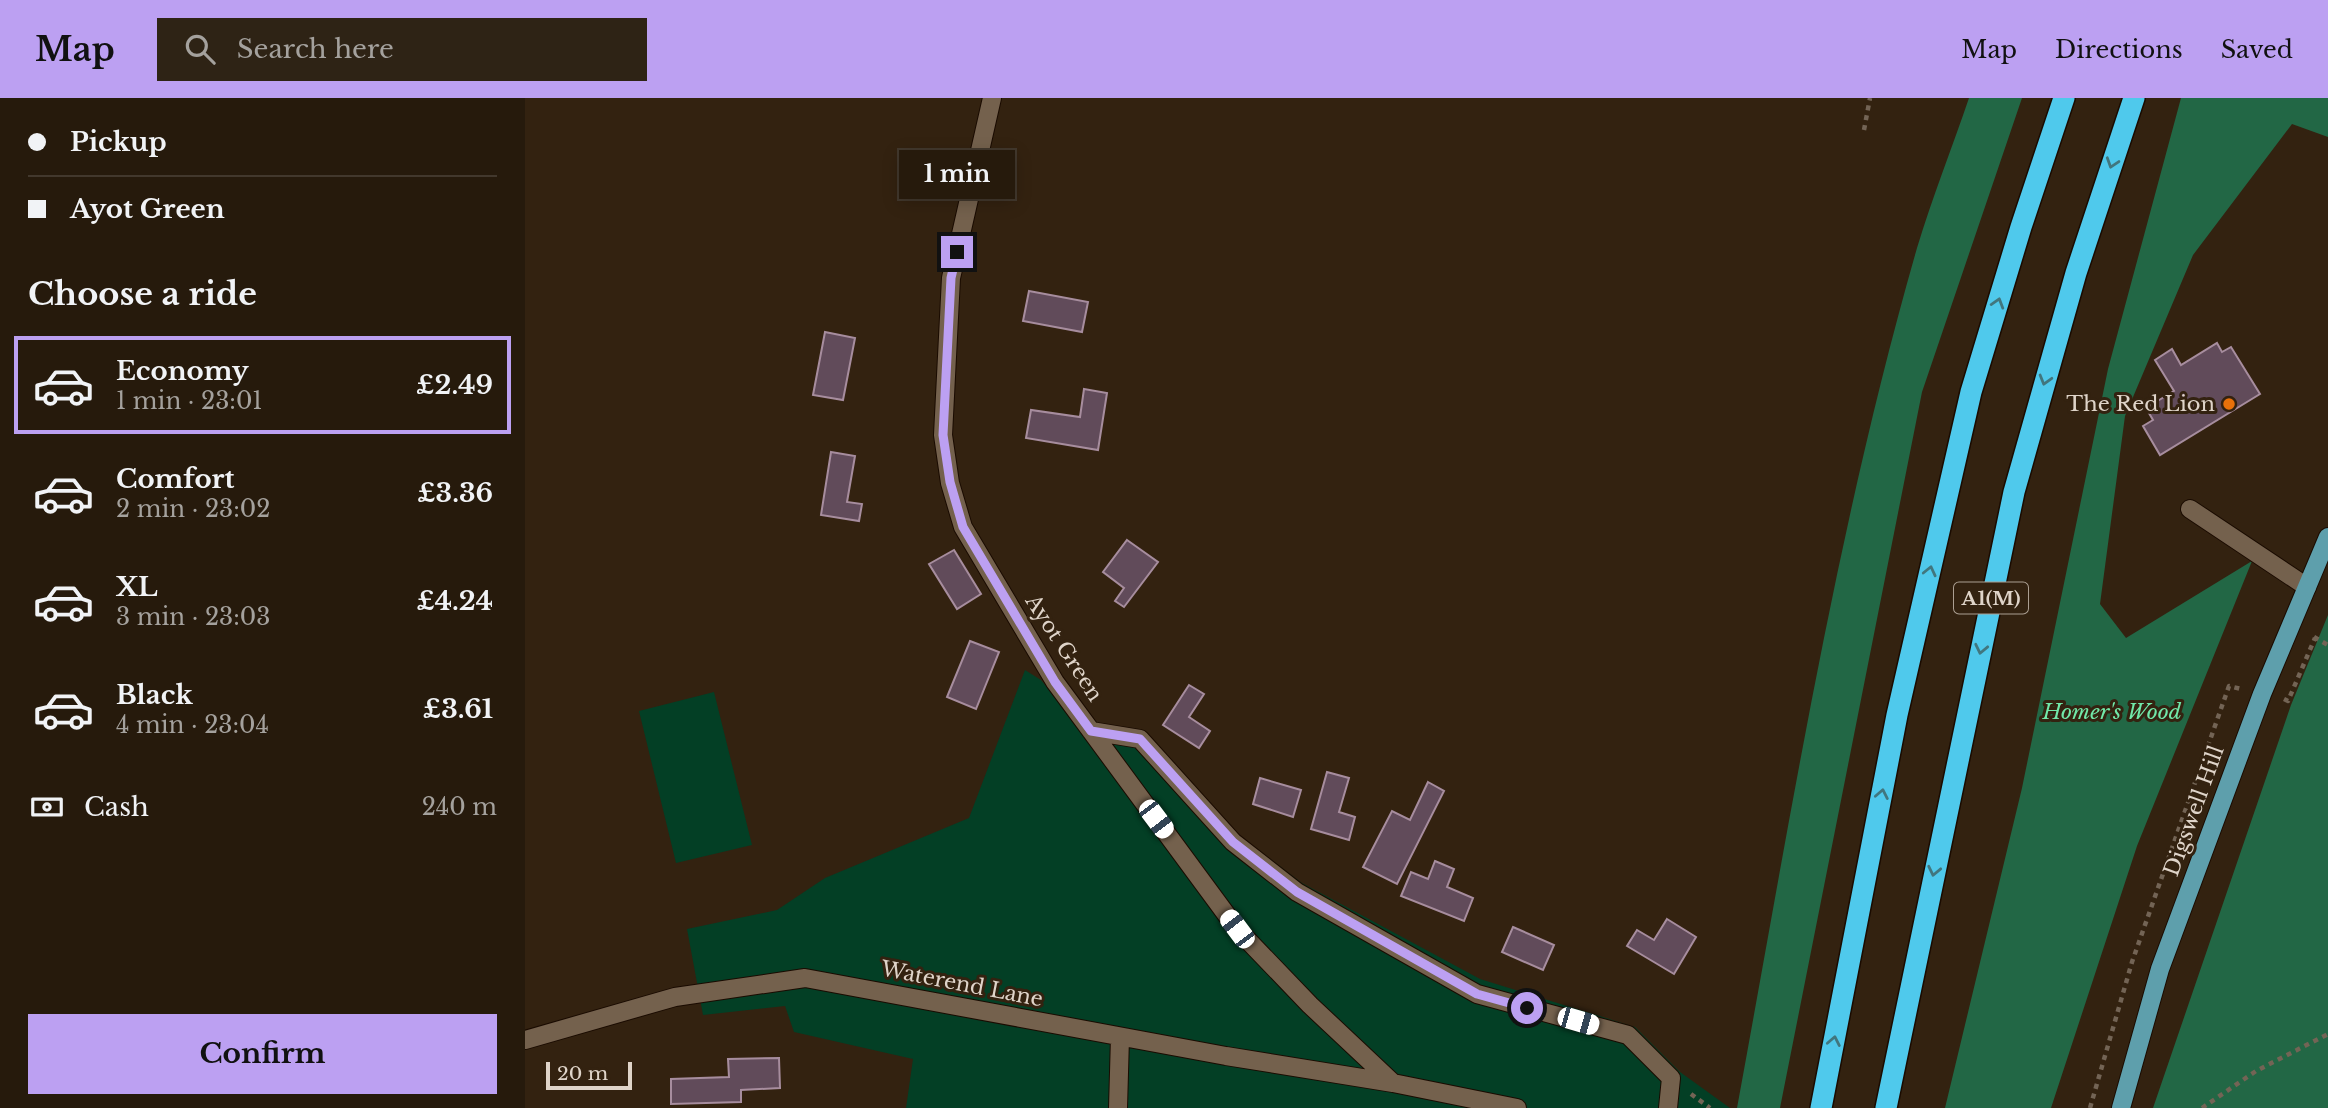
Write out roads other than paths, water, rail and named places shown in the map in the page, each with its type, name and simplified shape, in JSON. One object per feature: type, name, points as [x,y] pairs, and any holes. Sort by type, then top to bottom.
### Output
[{"type":"highway","name":"A1(M)","points":[[1821,1108],[1897,715],[1971,392],[2064,98]]},
{"type":"highway","name":"A1(M)","points":[[1886,1108],[2014,492],[2076,273],[2134,98]]},
{"type":"main road","name":"Digswell Hill","points":[[2121,1108],[2160,969],[2262,694],[2328,537]]},
{"type":"street","name":"Ayot Green","points":[[992,98],[951,278],[943,435],[950,482],[963,527],[1055,682],[1237,929],[1310,1006],[1393,1083]]},
{"type":"street","points":[[2190,509],[2307,587]]},
{"type":"street","points":[[1091,731],[1140,739],[1233,842],[1297,892],[1333,913],[1477,994],[1628,1035],[1671,1078],[1668,1108]]},
{"type":"street","name":"Waterend Lane","points":[[525,1040],[675,997],[805,978],[1120,1037],[1393,1083]]},
{"type":"street","points":[[1118,1108],[1120,1037]]},
{"type":"street","points":[[1393,1083],[1517,1108]]},
{"type":"place","name":"The Red Lion","points":[[2229,404]]},
{"type":"park label","name":"Homer's Wood","points":[[2112,712]]}]
